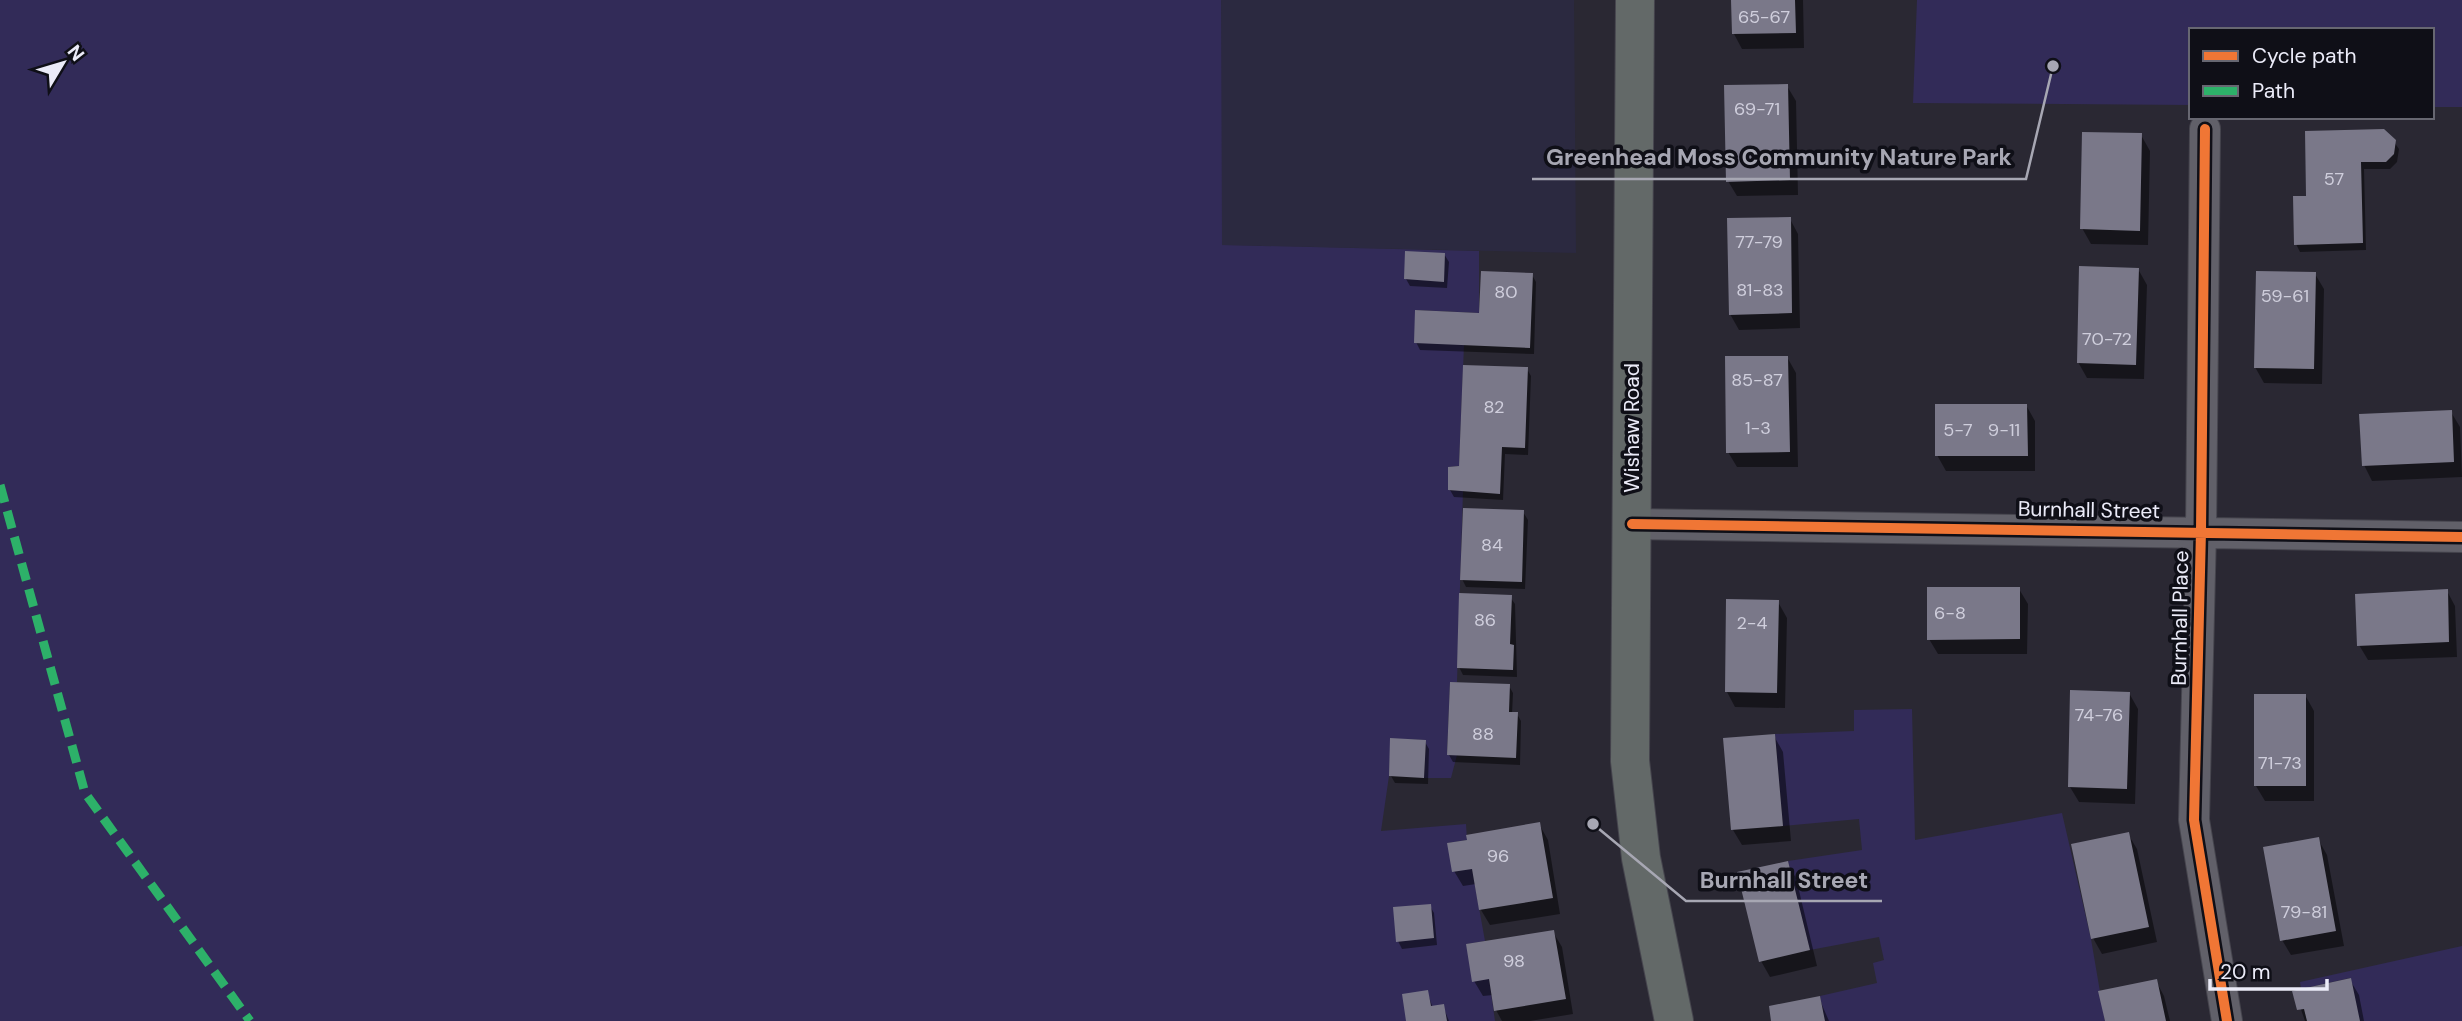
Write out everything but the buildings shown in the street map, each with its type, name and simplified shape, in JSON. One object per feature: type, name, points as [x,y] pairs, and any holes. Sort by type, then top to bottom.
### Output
[{"type":"main road","name":"Wishaw Road","points":[[1635,0],[1630,761],[1641,858],[1674,1021]]},
{"type":"street","name":"Burnhall Place","points":[[2205,129],[2201,531],[2194,820],[2227,1021]]},
{"type":"street","name":"Burnhall Street","points":[[1632,524],[2462,537]]},
{"type":"shaded area","points":[[0,0],[1221,0],[1222,245],[1479,251],[1479,313],[1416,310],[1464,345],[1459,466],[1449,467],[1448,490],[1463,491],[1457,682],[1450,682],[1447,755],[1457,755],[1451,778],[1424,778],[1426,740],[1391,739],[1381,831],[1466,824],[1467,840],[1448,843],[1472,869],[1485,941],[1467,944],[1489,979],[1495,1021],[0,1021]]},
{"type":"shaded area","points":[[1221,0],[1574,0],[1576,253],[1221,245]]},
{"type":"shaded area","points":[[1917,0],[2462,0],[2462,107],[2434,107],[2434,28],[2189,28],[2189,105],[1913,103]]},
{"type":"shaded area","points":[[1912,709],[1915,840],[2062,813],[2091,939],[2105,1021],[1825,1021],[1820,996],[1877,983],[1873,963],[1884,960],[1879,937],[1810,950],[1788,861],[1862,850],[1859,819],[1783,826],[1775,734],[1854,731],[1854,710]]},
{"type":"shaded area","points":[[2462,946],[2462,1021],[2360,1021],[2350,978],[2301,989],[2300,982]]},
{"type":"marked path","points":[[0,485],[85,793],[250,1021]]},
{"type":"cycle path","points":[[2205,129],[2201,531],[2194,820],[2227,1021]]},
{"type":"cycle path","points":[[1632,524],[2462,537]]},
{"type":"place","name":"Greenhead Moss Community Nature Park","points":[[2053,66]]},
{"type":"place","name":"Burnhall Street","points":[[1593,824]]}]
